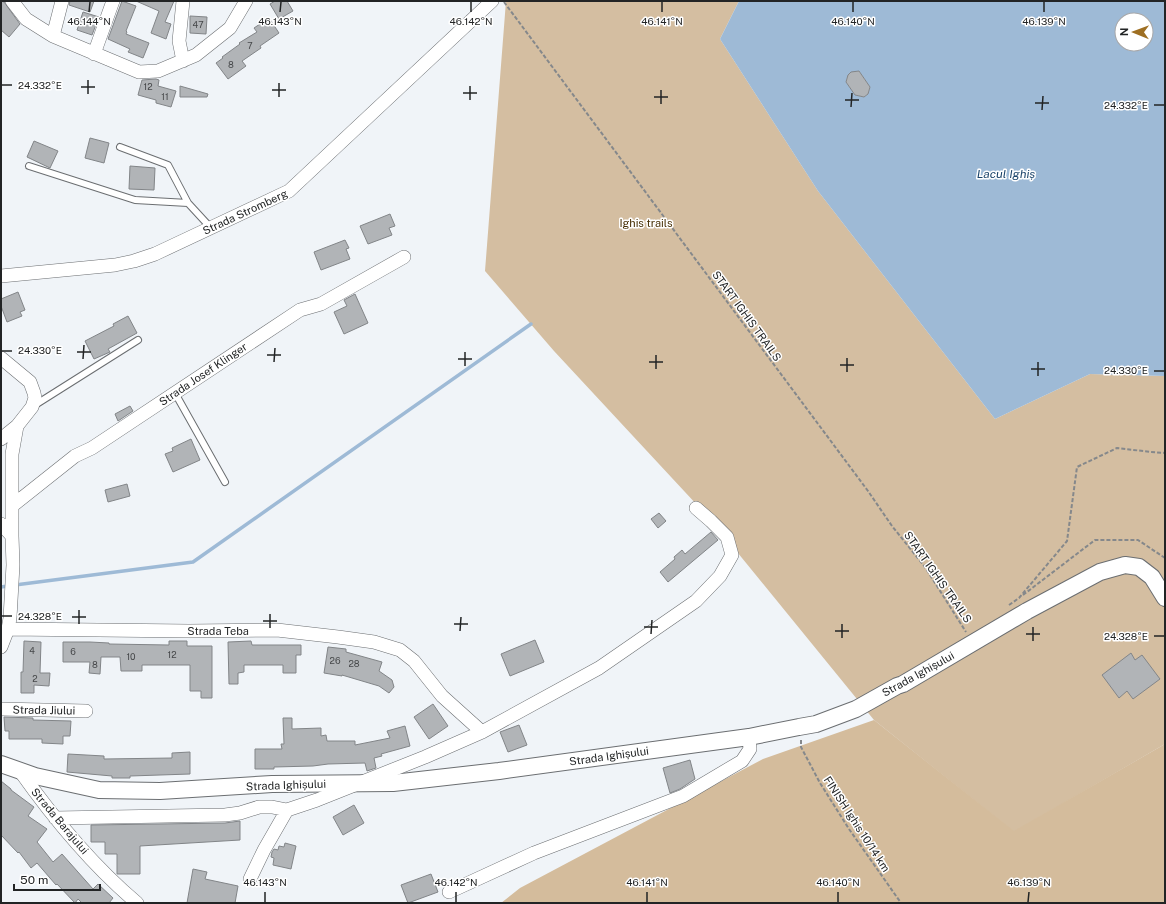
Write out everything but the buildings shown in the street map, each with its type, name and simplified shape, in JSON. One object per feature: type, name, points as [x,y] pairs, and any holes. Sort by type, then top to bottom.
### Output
[{"type":"street","points":[[12,1],[26,19],[53,36],[139,72],[158,71],[196,55],[230,28],[246,1]]},
{"type":"street","points":[[53,36],[62,1]]},
{"type":"street","points":[[94,54],[113,1]]},
{"type":"street","points":[[183,61],[179,41],[184,1]]},
{"type":"street","name":"Strada Stromberg","points":[[1,276],[115,265],[134,261],[155,254],[290,191],[492,1]]},
{"type":"street","name":"Strada Josef Klinger","points":[[12,506],[75,456],[92,448],[300,310],[321,304],[404,257]]},
{"type":"street","points":[[1,358],[30,382],[35,398],[32,407],[17,426],[1,440]]},
{"type":"street","points":[[1,647],[9,624],[13,565],[12,454],[17,426]]},
{"type":"street","points":[[55,818],[225,815],[272,807],[287,810],[317,800],[425,757],[482,732],[599,668],[696,601],[720,576],[732,555],[727,537],[696,508]]},
{"type":"street","points":[[1,524],[12,536]]},
{"type":"street","name":"Strada Ighișului","points":[[1,764],[36,776],[99,790],[160,791],[272,784],[359,782],[393,783],[499,771],[749,737],[816,724],[856,709],[903,684],[1034,608],[1100,572],[1125,565],[1139,567],[1152,577],[1165,598]]},
{"type":"street","name":"Strada Teba","points":[[9,624],[189,631],[277,630],[374,642],[400,650],[414,661],[442,696],[482,732]]},
{"type":"street","name":"Strada Jiului","points":[[1,709],[86,711]]},
{"type":"street","points":[[449,892],[534,853],[683,796],[742,761],[750,749],[749,737]]},
{"type":"street","name":"Strada Barajului","points":[[20,771],[67,834],[119,888],[137,903]]},
{"type":"street","points":[[250,879],[264,850],[287,810]]},
{"type":"lane","points":[[120,147],[168,165],[188,203],[211,228]]},
{"type":"lane","points":[[29,166],[135,200],[188,203]]},
{"type":"lane","points":[[32,407],[138,340]]},
{"type":"lane","points":[[175,393],[225,482]]},
{"type":"path","name":"START IGHIS TRAILS","points":[[504,1],[868,491],[892,526],[924,567],[973,643]]},
{"type":"path","points":[[1019,598],[1067,540],[1078,467],[1117,448],[1165,453]]},
{"type":"path","points":[[1006,606],[1019,598],[1095,540],[1138,540],[1165,558]]},
{"type":"path","name":"FINISH Ighis 10/14 km","points":[[799,727],[801,747],[820,783],[849,829],[901,903]]},
{"type":"green space","name":"Ighis trails","points":[[506,1],[739,1],[720,39],[818,191],[995,419],[1090,374],[1165,376],[1165,744],[1014,832],[874,720],[711,520],[554,351],[485,271]]},
{"type":"shaded area","points":[[874,720],[1014,831],[1165,744],[1165,903],[501,903],[520,888],[763,759]]},
{"type":"water","name":"Lacul Ighiș","points":[[739,1],[1165,1],[1165,376],[1090,374],[995,419],[818,191],[720,39]],"holes":[[[859,71],[870,87],[868,94],[864,97],[855,95],[846,82],[850,74]]]},
{"type":"waterway","points":[[15,585],[193,562],[531,324]]},
{"type":"waterway","points":[[1,587],[8,586]]}]
